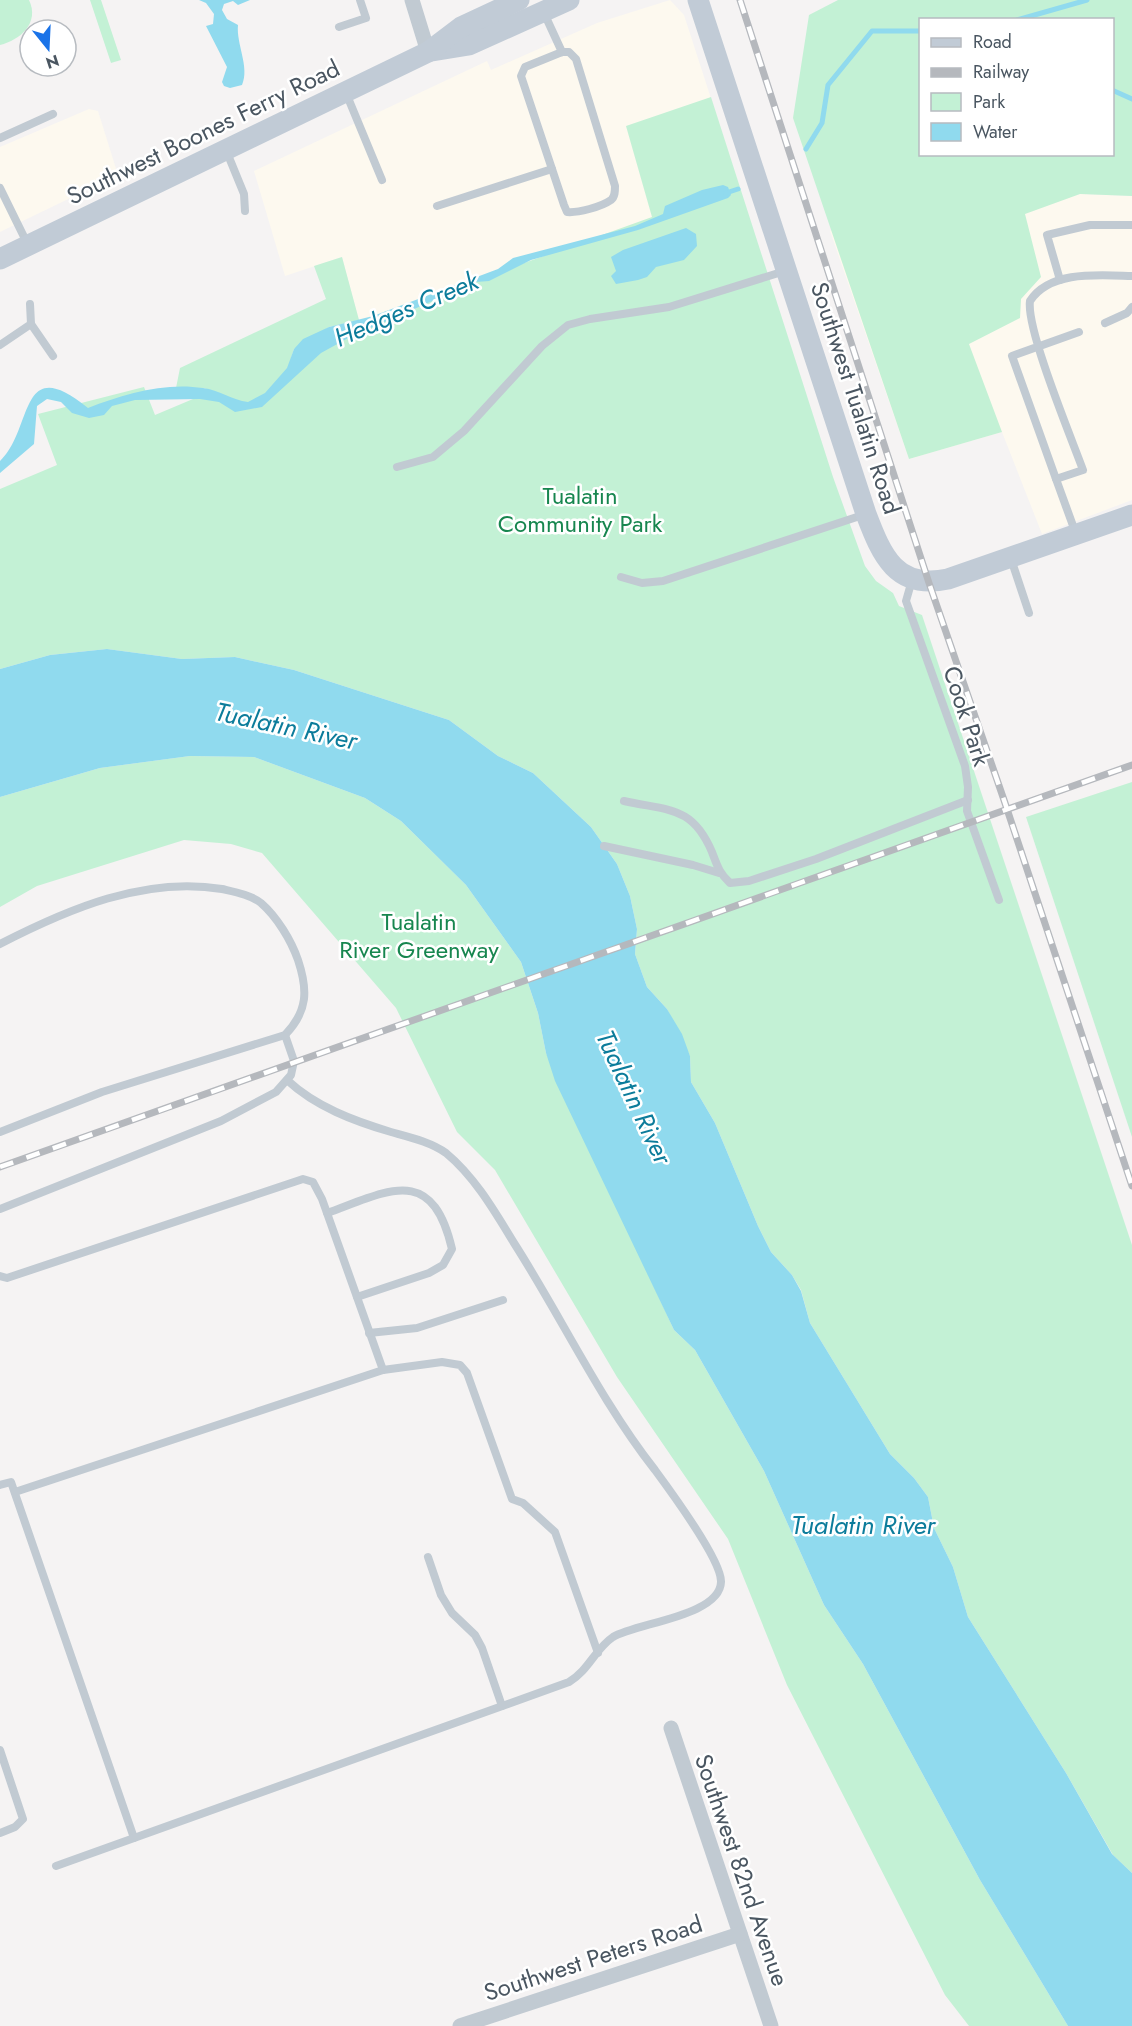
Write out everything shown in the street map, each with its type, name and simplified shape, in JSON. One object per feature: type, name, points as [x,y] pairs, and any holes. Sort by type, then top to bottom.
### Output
[{"type":"main road","name":"Southwest Boones Ferry Road","points":[[0,259],[428,52],[461,27],[519,0]]},
{"type":"main road","name":"Southwest Boones Ferry Road","points":[[428,52],[469,45],[569,0]]},
{"type":"main road","name":"Southwest Tualatin Road","points":[[698,0],[866,514],[885,556],[899,573],[912,580]]},
{"type":"main road","points":[[912,580],[929,583],[948,579],[1132,514]]},
{"type":"street","points":[[411,0],[428,52]]},
{"type":"street","name":"Southwest 82nd Avenue","points":[[671,1728],[771,2026]]},
{"type":"street","name":"Southwest Peters Road","points":[[460,2026],[740,1934]]},
{"type":"lane","points":[[339,27],[366,18],[360,0]]},
{"type":"lane","points":[[543,12],[562,52]]},
{"type":"lane","points":[[562,52],[569,52],[576,59],[615,186],[615,195],[611,200],[575,213],[567,212],[522,81],[522,71],[562,52]]},
{"type":"lane","points":[[346,91],[382,180]]},
{"type":"lane","points":[[0,138],[53,114]]},
{"type":"lane","points":[[225,149],[244,194],[245,211]]},
{"type":"lane","points":[[437,206],[552,169]]},
{"type":"lane","points":[[0,188],[28,245]]},
{"type":"lane","points":[[1060,280],[1047,235],[1090,225],[1132,225]]},
{"type":"lane","points":[[397,467],[433,457],[464,431],[542,346],[568,325],[590,319],[669,307],[786,271]]},
{"type":"lane","points":[[1056,479],[1083,470],[1031,323],[1030,301],[1046,284],[1060,280],[1106,275],[1132,276]]},
{"type":"lane","points":[[30,304],[31,324],[53,356]]},
{"type":"lane","points":[[1105,323],[1132,307]]},
{"type":"lane","points":[[0,345],[31,324]]},
{"type":"lane","points":[[1077,535],[1012,356],[1079,332]]},
{"type":"lane","points":[[621,577],[642,583],[663,581],[866,514]]},
{"type":"lane","points":[[1011,558],[1029,613]]},
{"type":"lane","name":"Cook Park","points":[[912,580],[906,601],[965,766],[967,811],[999,900]]},
{"type":"lane","points":[[624,801],[689,816],[700,828],[719,873],[730,883],[749,881],[816,859],[968,800]]},
{"type":"lane","points":[[604,846],[693,865],[719,873]]},
{"type":"lane","points":[[0,944],[38,924],[100,901],[140,890],[190,884],[238,892],[260,902],[280,926],[294,948],[302,970],[306,992],[304,1010],[285,1035],[102,1092],[0,1132]]},
{"type":"lane","points":[[0,1209],[221,1121],[276,1092],[291,1075],[294,1061],[285,1035]]},
{"type":"lane","points":[[56,1866],[569,1682],[583,1674],[613,1637],[702,1607],[716,1597],[721,1583],[718,1570],[680,1505],[635,1445],[496,1214],[462,1169],[444,1152],[421,1141],[363,1124],[336,1112],[304,1096],[287,1080]]},
{"type":"lane","points":[[0,1276],[7,1278],[303,1179],[313,1182],[327,1214],[383,1370]]},
{"type":"lane","points":[[327,1214],[388,1191],[415,1190],[432,1200],[447,1229],[452,1249],[444,1265],[429,1273],[357,1297]]},
{"type":"lane","points":[[369,1333],[417,1328],[503,1300]]},
{"type":"lane","points":[[15,1492],[383,1370],[442,1362],[460,1365],[467,1373],[512,1499],[523,1503],[555,1532],[598,1653]]},
{"type":"lane","points":[[0,1485],[11,1482],[15,1492],[134,1838]]},
{"type":"lane","points":[[428,1557],[441,1596],[452,1613],[475,1635],[482,1648],[502,1706]]},
{"type":"lane","points":[[0,1750],[22,1809],[23,1819],[15,1827],[0,1833]]},
{"type":"shaded area","points":[[670,0],[684,15],[739,185],[361,328],[342,257],[285,276],[254,171],[487,61],[491,70],[597,23]]},
{"type":"shaded area","points":[[89,109],[98,111],[118,175],[0,232],[0,147]]},
{"type":"shaded area","points":[[934,188],[1132,196],[1132,500],[1042,534],[1002,432],[909,459],[830,231]]},
{"type":"green space","points":[[0,0],[29,0],[32,8],[31,18],[18,18],[18,37],[0,45]]},
{"type":"green space","points":[[90,0],[101,0],[121,60],[111,63]]},
{"type":"green space","points":[[838,0],[1132,0],[1132,196],[1080,194],[1025,214],[1041,277],[1021,299],[1020,318],[969,344],[1002,432],[909,459],[793,118],[809,15]]},
{"type":"green space","name":"Tualatin Community Park","points":[[711,97],[833,477],[865,566],[876,581],[893,593],[899,606],[922,615],[1132,1245],[1132,1873],[1113,1855],[1066,1773],[968,1617],[953,1567],[934,1528],[928,1497],[914,1478],[890,1454],[810,1323],[801,1290],[792,1275],[771,1252],[715,1123],[691,1082],[690,1056],[667,1009],[647,987],[635,954],[637,929],[630,896],[617,864],[591,827],[533,773],[498,756],[449,720],[294,670],[235,657],[182,659],[107,649],[50,655],[0,669],[0,489],[57,465],[38,414],[144,387],[155,415],[212,391],[204,388],[176,388],[180,368],[326,299],[314,266],[342,257],[359,320],[329,327],[294,349],[291,358],[441,293],[652,217],[626,126]]},
{"type":"green space","name":"Tualatin River Greenway","points":[[190,756],[254,757],[365,798],[401,821],[466,885],[521,962],[538,1013],[546,1053],[674,1330],[695,1350],[764,1471],[824,1605],[863,1664],[980,1880],[1068,2026],[969,2026],[945,1995],[787,1685],[728,1539],[617,1377],[495,1170],[457,1132],[396,1008],[262,853],[231,844],[184,840],[37,886],[0,907],[0,797],[100,768]]},
{"type":"green space","points":[[1132,782],[1132,1137],[1026,817]]},
{"type":"water","points":[[199,0],[250,0],[238,5],[233,1],[224,4],[222,10],[227,19],[238,25],[244,63],[242,85],[230,88],[224,86],[222,82],[227,67],[206,26],[213,24],[214,14],[206,3]]},
{"type":"water","points":[[723,185],[728,187],[731,195],[728,198],[638,230],[531,260],[489,281],[476,282],[350,337],[321,353],[262,407],[235,412],[219,402],[200,399],[135,400],[112,406],[104,415],[89,418],[72,413],[61,402],[47,399],[37,406],[34,444],[0,473],[0,461],[11,447],[30,401],[38,391],[50,388],[66,393],[88,408],[144,390],[174,387],[209,389],[248,402],[265,393],[287,368],[294,349],[303,339],[329,327],[373,316],[498,269],[513,258],[635,226],[663,214],[665,206],[702,190]]},
{"type":"water","points":[[686,228],[696,234],[697,246],[684,260],[656,267],[647,277],[616,284],[611,276],[616,271],[611,257],[623,250]]},
{"type":"water","name":"Tualatin River","points":[[107,649],[182,659],[235,657],[294,670],[449,720],[498,756],[533,773],[591,827],[617,864],[630,896],[637,929],[635,954],[647,987],[667,1009],[682,1034],[690,1056],[691,1082],[715,1123],[771,1252],[792,1275],[801,1291],[810,1323],[890,1454],[914,1478],[928,1497],[934,1528],[953,1567],[968,1617],[1066,1773],[1112,1854],[1132,1873],[1132,2026],[1068,2026],[980,1880],[863,1664],[824,1605],[764,1471],[695,1350],[674,1330],[555,1081],[546,1053],[538,1013],[521,962],[466,885],[401,821],[365,798],[254,757],[190,756],[100,768],[0,797],[0,669],[50,655]]},
{"type":"waterway","name":"Hedges Creek","points":[[1024,18],[1087,0]]},
{"type":"waterway","name":"Hedges Creek","points":[[806,149],[822,123],[828,85],[872,31],[919,31]]},
{"type":"waterway","name":"Hedges Creek","points":[[1114,91],[1132,99]]},
{"type":"waterway","name":"Hedges Creek","points":[[726,193],[738,189]]},
{"type":"railway","points":[[740,0],[929,583],[1004,800],[1132,1186]]},
{"type":"railway","points":[[0,1167],[1132,765]]}]
